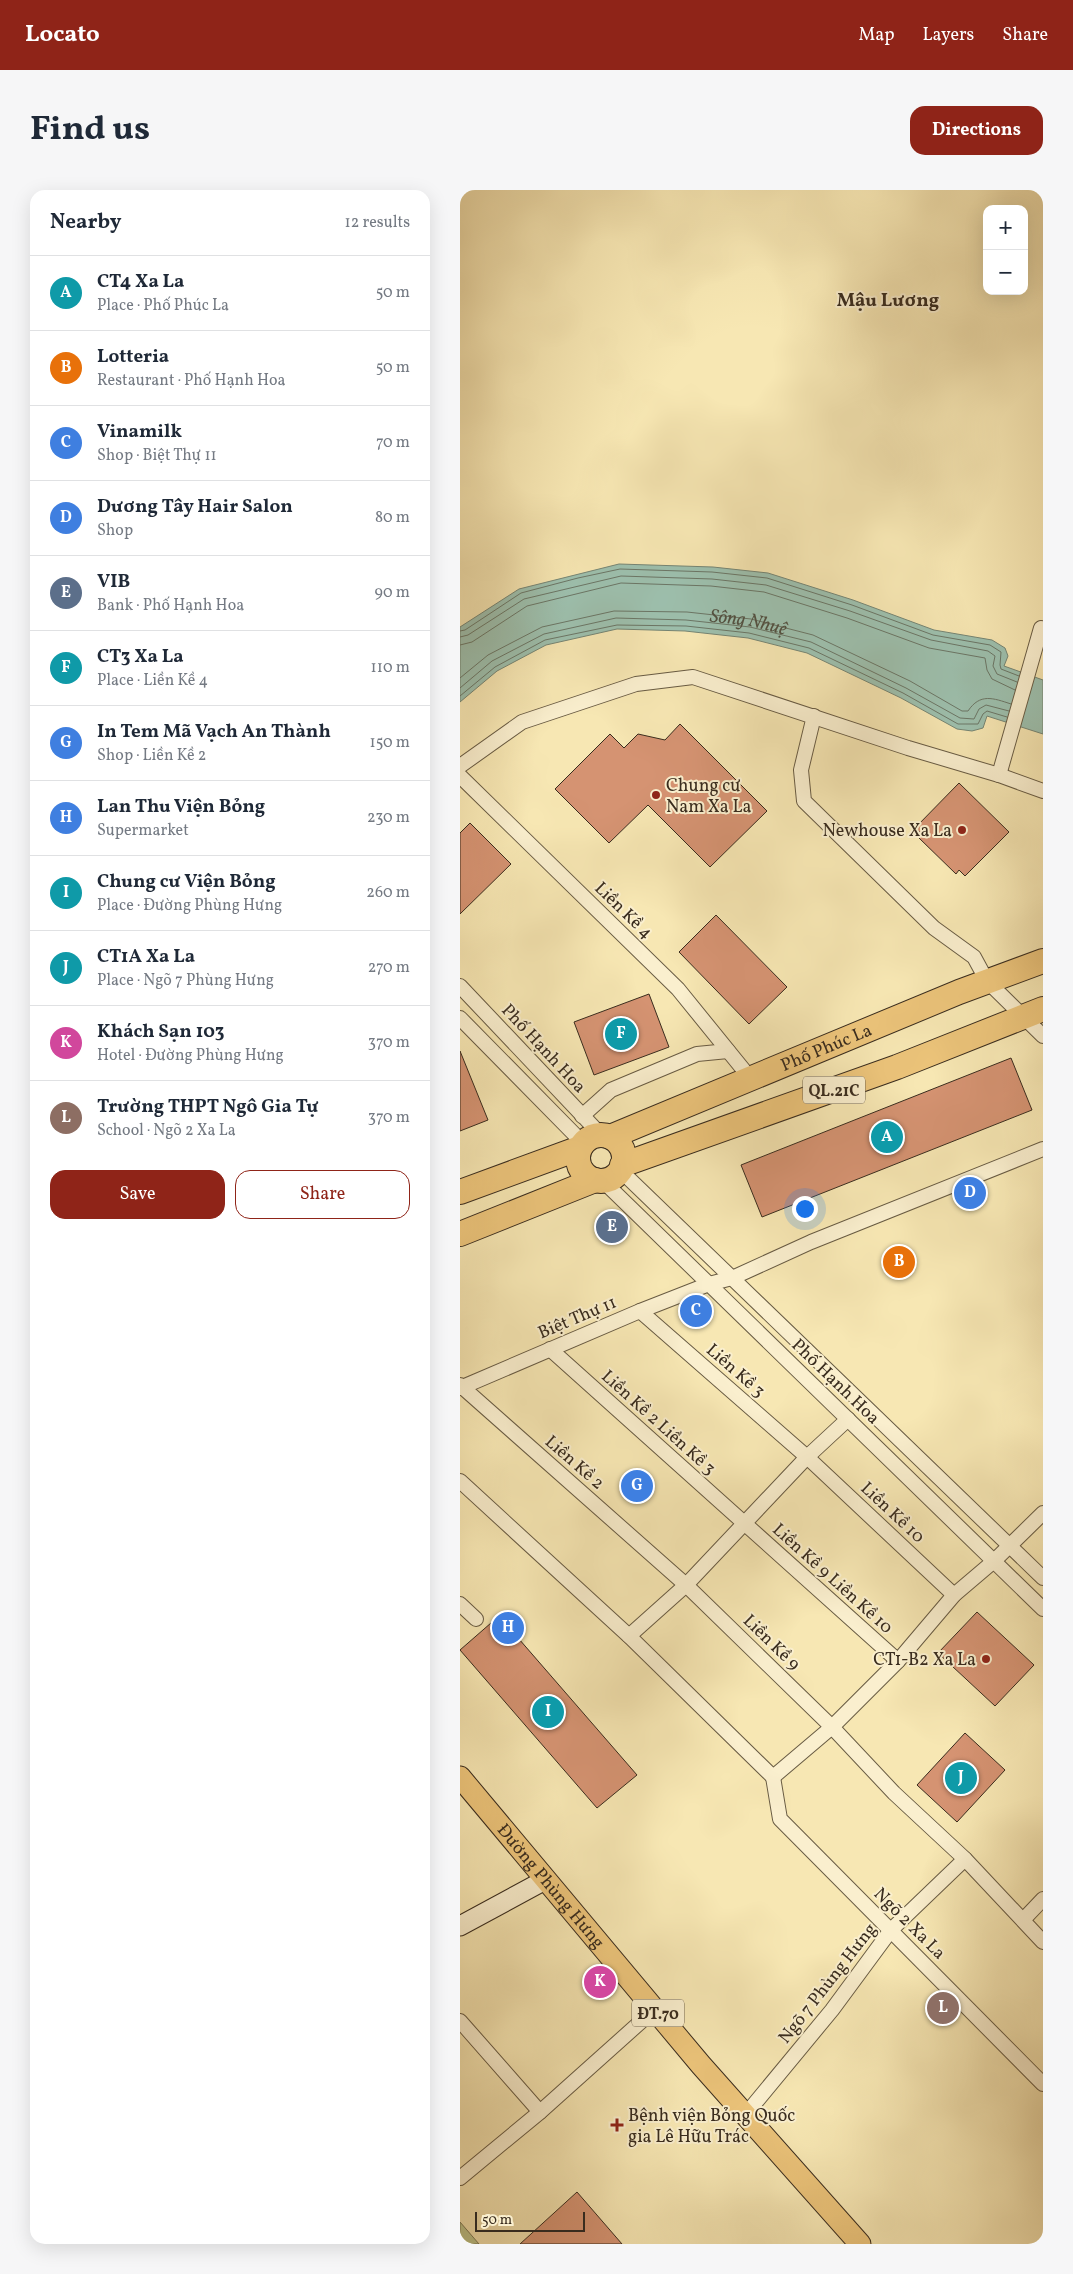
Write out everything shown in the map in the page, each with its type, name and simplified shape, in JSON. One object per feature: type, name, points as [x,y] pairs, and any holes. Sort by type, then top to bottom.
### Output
[{"type":"highway","name":"Phố Phúc La","points":[[460,1192],[752,1080],[987,982],[1043,961]]},
{"type":"highway","name":"QL.21C","points":[[460,1234],[610,1174],[897,1067],[1033,1013]]},
{"type":"highway","points":[[593,1141],[617,1142],[622,1148],[610,1174],[588,1177],[579,1164],[593,1141]]},
{"type":"main road","name":"Đường Phùng Hưng","points":[[460,1777],[701,2066],[746,2114],[860,2244]]},
{"type":"street","points":[[999,774],[1041,628],[1043,629]]},
{"type":"street","points":[[460,766],[522,722],[636,684],[693,677],[908,748],[999,774],[1043,791]]},
{"type":"street","points":[[814,716],[801,770],[804,801],[934,928],[974,957],[987,982],[1033,1013],[1043,1036]]},
{"type":"street","name":"Liền Kề 4","points":[[460,776],[678,989],[752,1080]]},
{"type":"street","name":"Phố Hạnh Hoa","points":[[460,986],[582,1116],[593,1141]]},
{"type":"street","points":[[460,1018],[593,1141]]},
{"type":"street","points":[[582,1116],[611,1090],[697,1054],[728,1051]]},
{"type":"street","name":"Biệt Thự 11","points":[[461,1386],[640,1311],[709,1284],[732,1278],[811,1242],[1043,1149]]},
{"type":"street","name":"Phố Hạnh Hoa","points":[[610,1174],[732,1278],[1043,1578]]},
{"type":"street","name":"Phố Hạnh Hoa","points":[[610,1174],[709,1284],[1043,1609]]},
{"type":"street","name":"Liền Kề 3","points":[[640,1311],[807,1457]]},
{"type":"street","name":"Liền Kề 2 Liền Kề 3","points":[[550,1349],[743,1523]]},
{"type":"street","name":"Liền Kề 2","points":[[461,1386],[686,1585]]},
{"type":"street","points":[[629,1636],[686,1585],[807,1457],[848,1419]]},
{"type":"street","name":"Liền Kề 10","points":[[807,1457],[954,1595]]},
{"type":"street","points":[[460,1481],[629,1636],[774,1777],[832,1727],[898,1661],[954,1595],[994,1561],[1043,1513]]},
{"type":"street","name":"Liền Kề 9 Liền Kề 10","points":[[743,1523],[898,1661]]},
{"type":"street","name":"Liền Kề 9","points":[[686,1585],[832,1727],[894,1793],[965,1859],[1024,1919],[1043,1942]]},
{"type":"street","points":[[460,1604],[476,1619]]},
{"type":"street","name":"Ngõ 2 Xa La","points":[[774,1777],[780,1819],[1043,2084]]},
{"type":"street","name":"Ngõ 7 Phùng Hưng","points":[[746,2114],[832,2010],[891,1930],[965,1859]]},
{"type":"street","points":[[460,1926],[545,1880]]},
{"type":"street","points":[[1024,1919],[1043,1899]]},
{"type":"street","points":[[460,2178],[540,2112],[655,2009]]},
{"type":"street","points":[[462,2026],[540,2112]]},
{"type":"green space","points":[[460,2222],[479,2244],[460,2244]]},
{"type":"water","name":"Sông Nhuệ","points":[[619,564],[713,567],[768,573],[853,600],[934,630],[992,640],[1005,648],[1008,656],[1004,666],[1043,680],[1043,734],[987,716],[983,728],[972,731],[957,729],[901,698],[807,653],[748,638],[685,631],[617,629],[546,645],[497,671],[460,702],[460,627],[519,589]]},
{"type":"building","name":"Chung cư Nam Xa La","points":[[680,724],[767,811],[710,867],[648,805],[609,843],[555,789],[610,734],[624,748],[638,734],[665,740]]},
{"type":"building","name":"Newhouse Xa La","points":[[959,783],[1009,832],[965,876],[959,870],[956,874],[919,838],[922,834],[915,828]]},
{"type":"building","points":[[470,823],[511,864],[460,914],[460,833]]},
{"type":"building","points":[[716,915],[787,987],[749,1024],[679,952]]},
{"type":"building","points":[[649,994],[669,1047],[594,1075],[574,1022]]},
{"type":"building","points":[[460,1051],[488,1120],[460,1131]]},
{"type":"building","points":[[1011,1058],[1032,1110],[762,1217],[741,1165]]},
{"type":"building","name":"CT1-B2 Xa La","points":[[977,1612],[1034,1665],[995,1706],[938,1653]]},
{"type":"building","points":[[499,1616],[637,1775],[597,1808],[460,1650]]},
{"type":"building","points":[[965,1733],[1005,1770],[957,1822],[917,1785]]},
{"type":"building","points":[[577,2192],[622,2244],[520,2244]]},
{"type":"place","name":"Chung cư Nam Xa La","points":[[656,795]]},
{"type":"place","name":"Newhouse Xa La","points":[[962,830]]},
{"type":"place","name":"CT3 Xa La","points":[[621,1034]]},
{"type":"place","name":"CT4 Xa La","points":[[887,1137]]},
{"type":"place","name":"Dương Tây Hair Salon","points":[[970,1193]]},
{"type":"place","name":"VIB","points":[[612,1227]]},
{"type":"place","name":"Lotteria","points":[[899,1262]]},
{"type":"place","name":"Vinamilk","points":[[696,1311]]},
{"type":"place","name":"In Tem Mã Vạch An Thành","points":[[637,1486]]},
{"type":"place","name":"Lan Thu Viện Bỏng","points":[[508,1628]]},
{"type":"place","name":"CT1-B2 Xa La","points":[[986,1659]]},
{"type":"place","name":"Chung cư Viện Bỏng","points":[[548,1712]]},
{"type":"place","name":"CT1A Xa La","points":[[961,1778]]},
{"type":"place","name":"Khách Sạn 103","points":[[600,1982]]},
{"type":"place","name":"Trường THPT Ngô Gia Tự","points":[[943,2008]]},
{"type":"place","name":"Bệnh viện Bỏng Quốc gia Lê Hữu Trác","points":[[617,2125]]},
{"type":"district","name":"Mậu Lương","points":[[888,299]]}]
